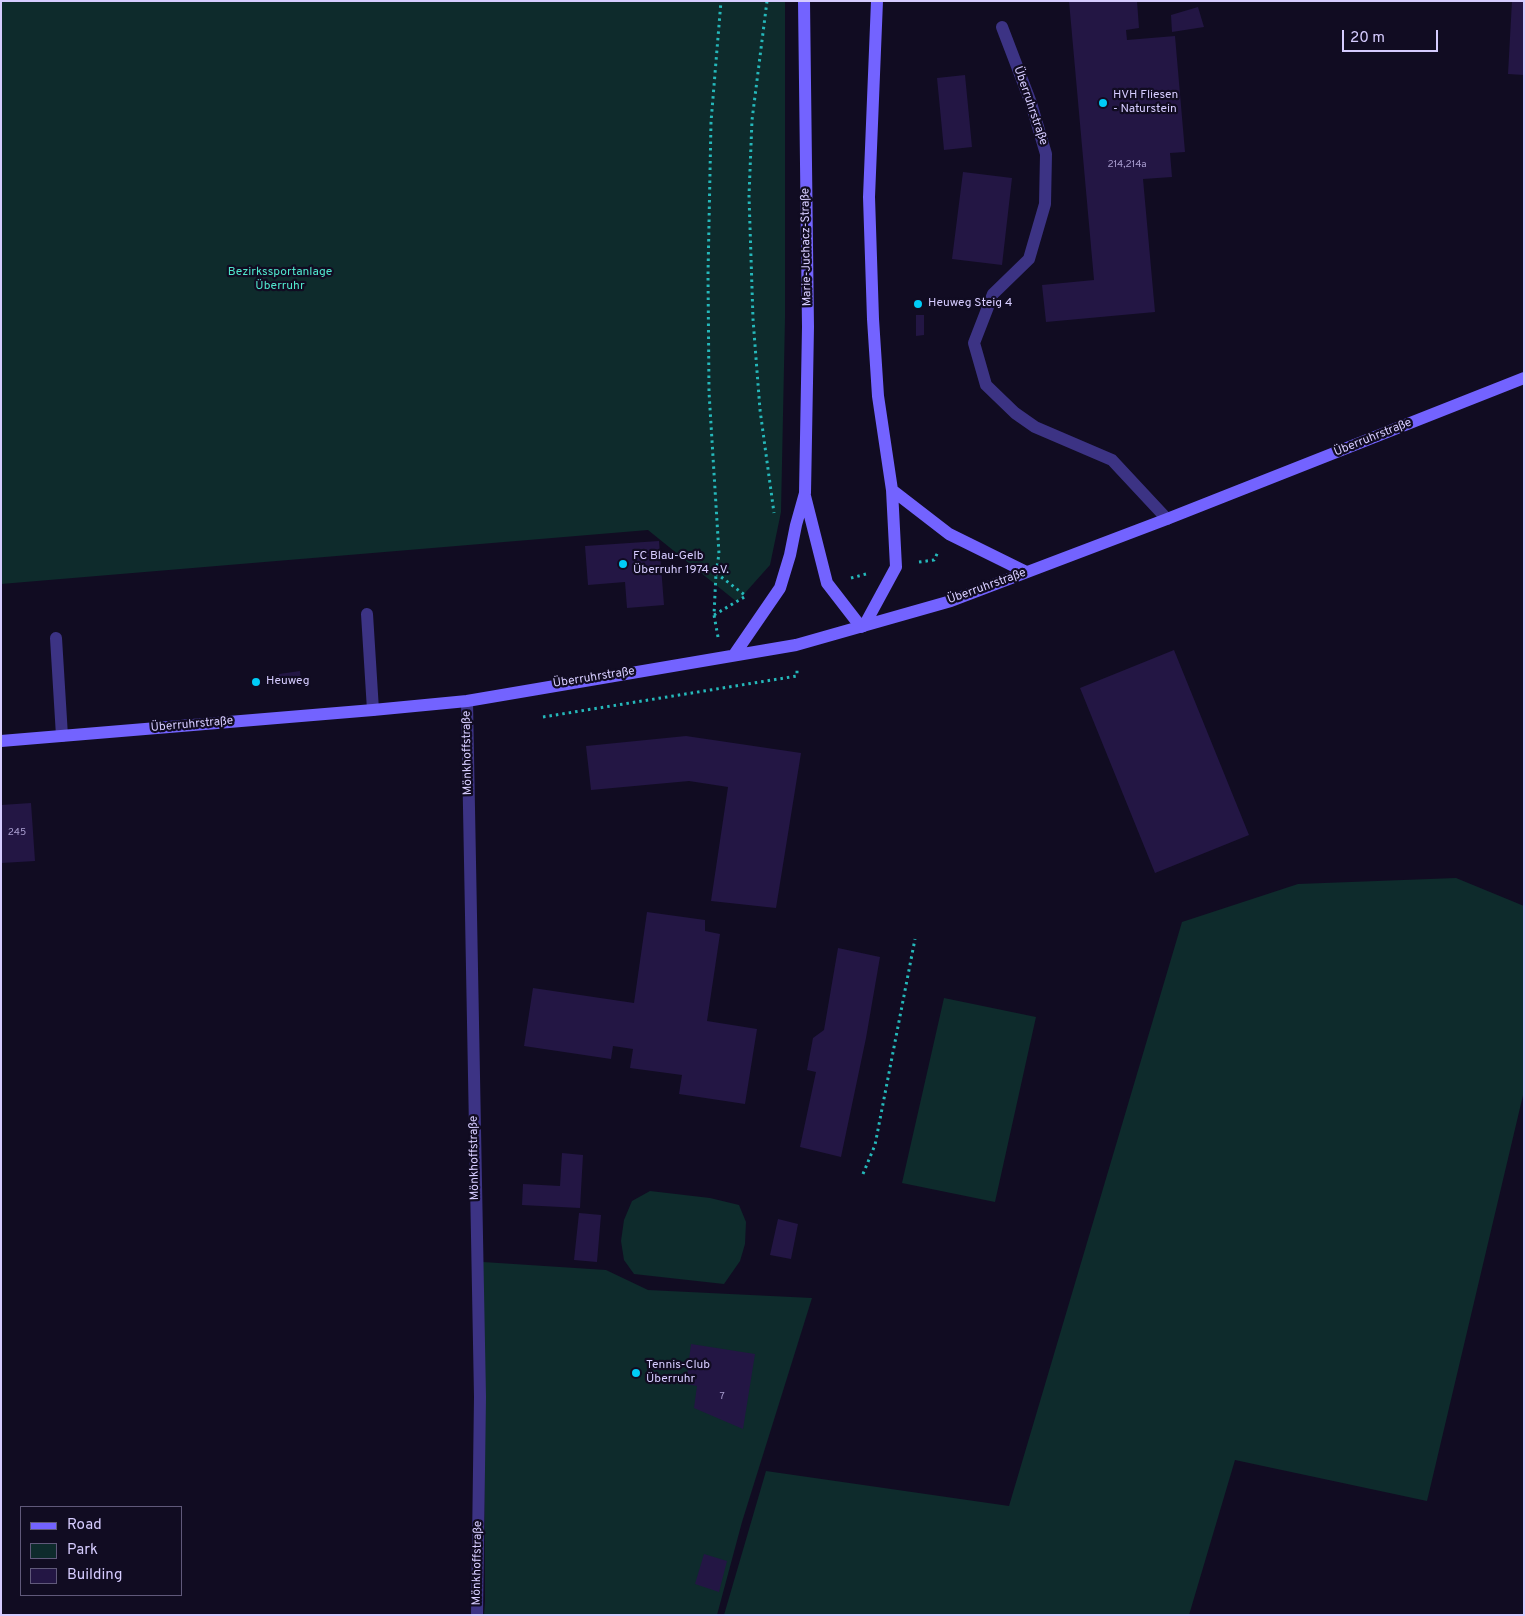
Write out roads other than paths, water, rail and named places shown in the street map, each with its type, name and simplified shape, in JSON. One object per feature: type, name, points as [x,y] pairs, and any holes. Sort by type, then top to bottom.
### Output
[{"type":"main road","name":"Marie-Juchacz-Straße","points":[[728,656],[780,588],[790,555],[804,493],[808,327],[804,1]]},
{"type":"main road","points":[[862,627],[896,567],[892,490],[878,396],[873,319],[869,197],[878,1]]},
{"type":"main road","name":"Überruhrstraße","points":[[1,741],[373,710],[467,700],[796,645],[951,601],[1167,519],[1524,378]]},
{"type":"main road","points":[[892,490],[949,534],[1026,572]]},
{"type":"main road","name":"Marie-Juchacz-Straße","points":[[804,493],[827,583],[862,627]]},
{"type":"street","name":"Überruhrstraße","points":[[1002,27],[1031,103],[1046,154],[1045,204],[1029,259],[993,294],[974,343],[986,385],[1015,413],[1035,427],[1112,460],[1167,519]]},
{"type":"street","points":[[367,614],[373,710]]},
{"type":"street","points":[[56,638],[62,736]]},
{"type":"street","name":"Mönkhoffstraße","points":[[467,700],[480,1397],[477,1615]]},
{"type":"place","name":"HVH Fliesen - Naturstein","points":[[1103,103]]},
{"type":"place","name":"Heuweg Steig 4","points":[[918,304]]},
{"type":"place","name":"FC Blau-Gelb Überruhr 1974 e.V.","points":[[623,564]]},
{"type":"place","name":"Heuweg","points":[[256,682]]},
{"type":"place","name":"Tennis-Club Überruhr","points":[[636,1373]]},
{"type":"park label","name":"Bezirkssportanlage Überruhr","points":[[280,280]]}]
